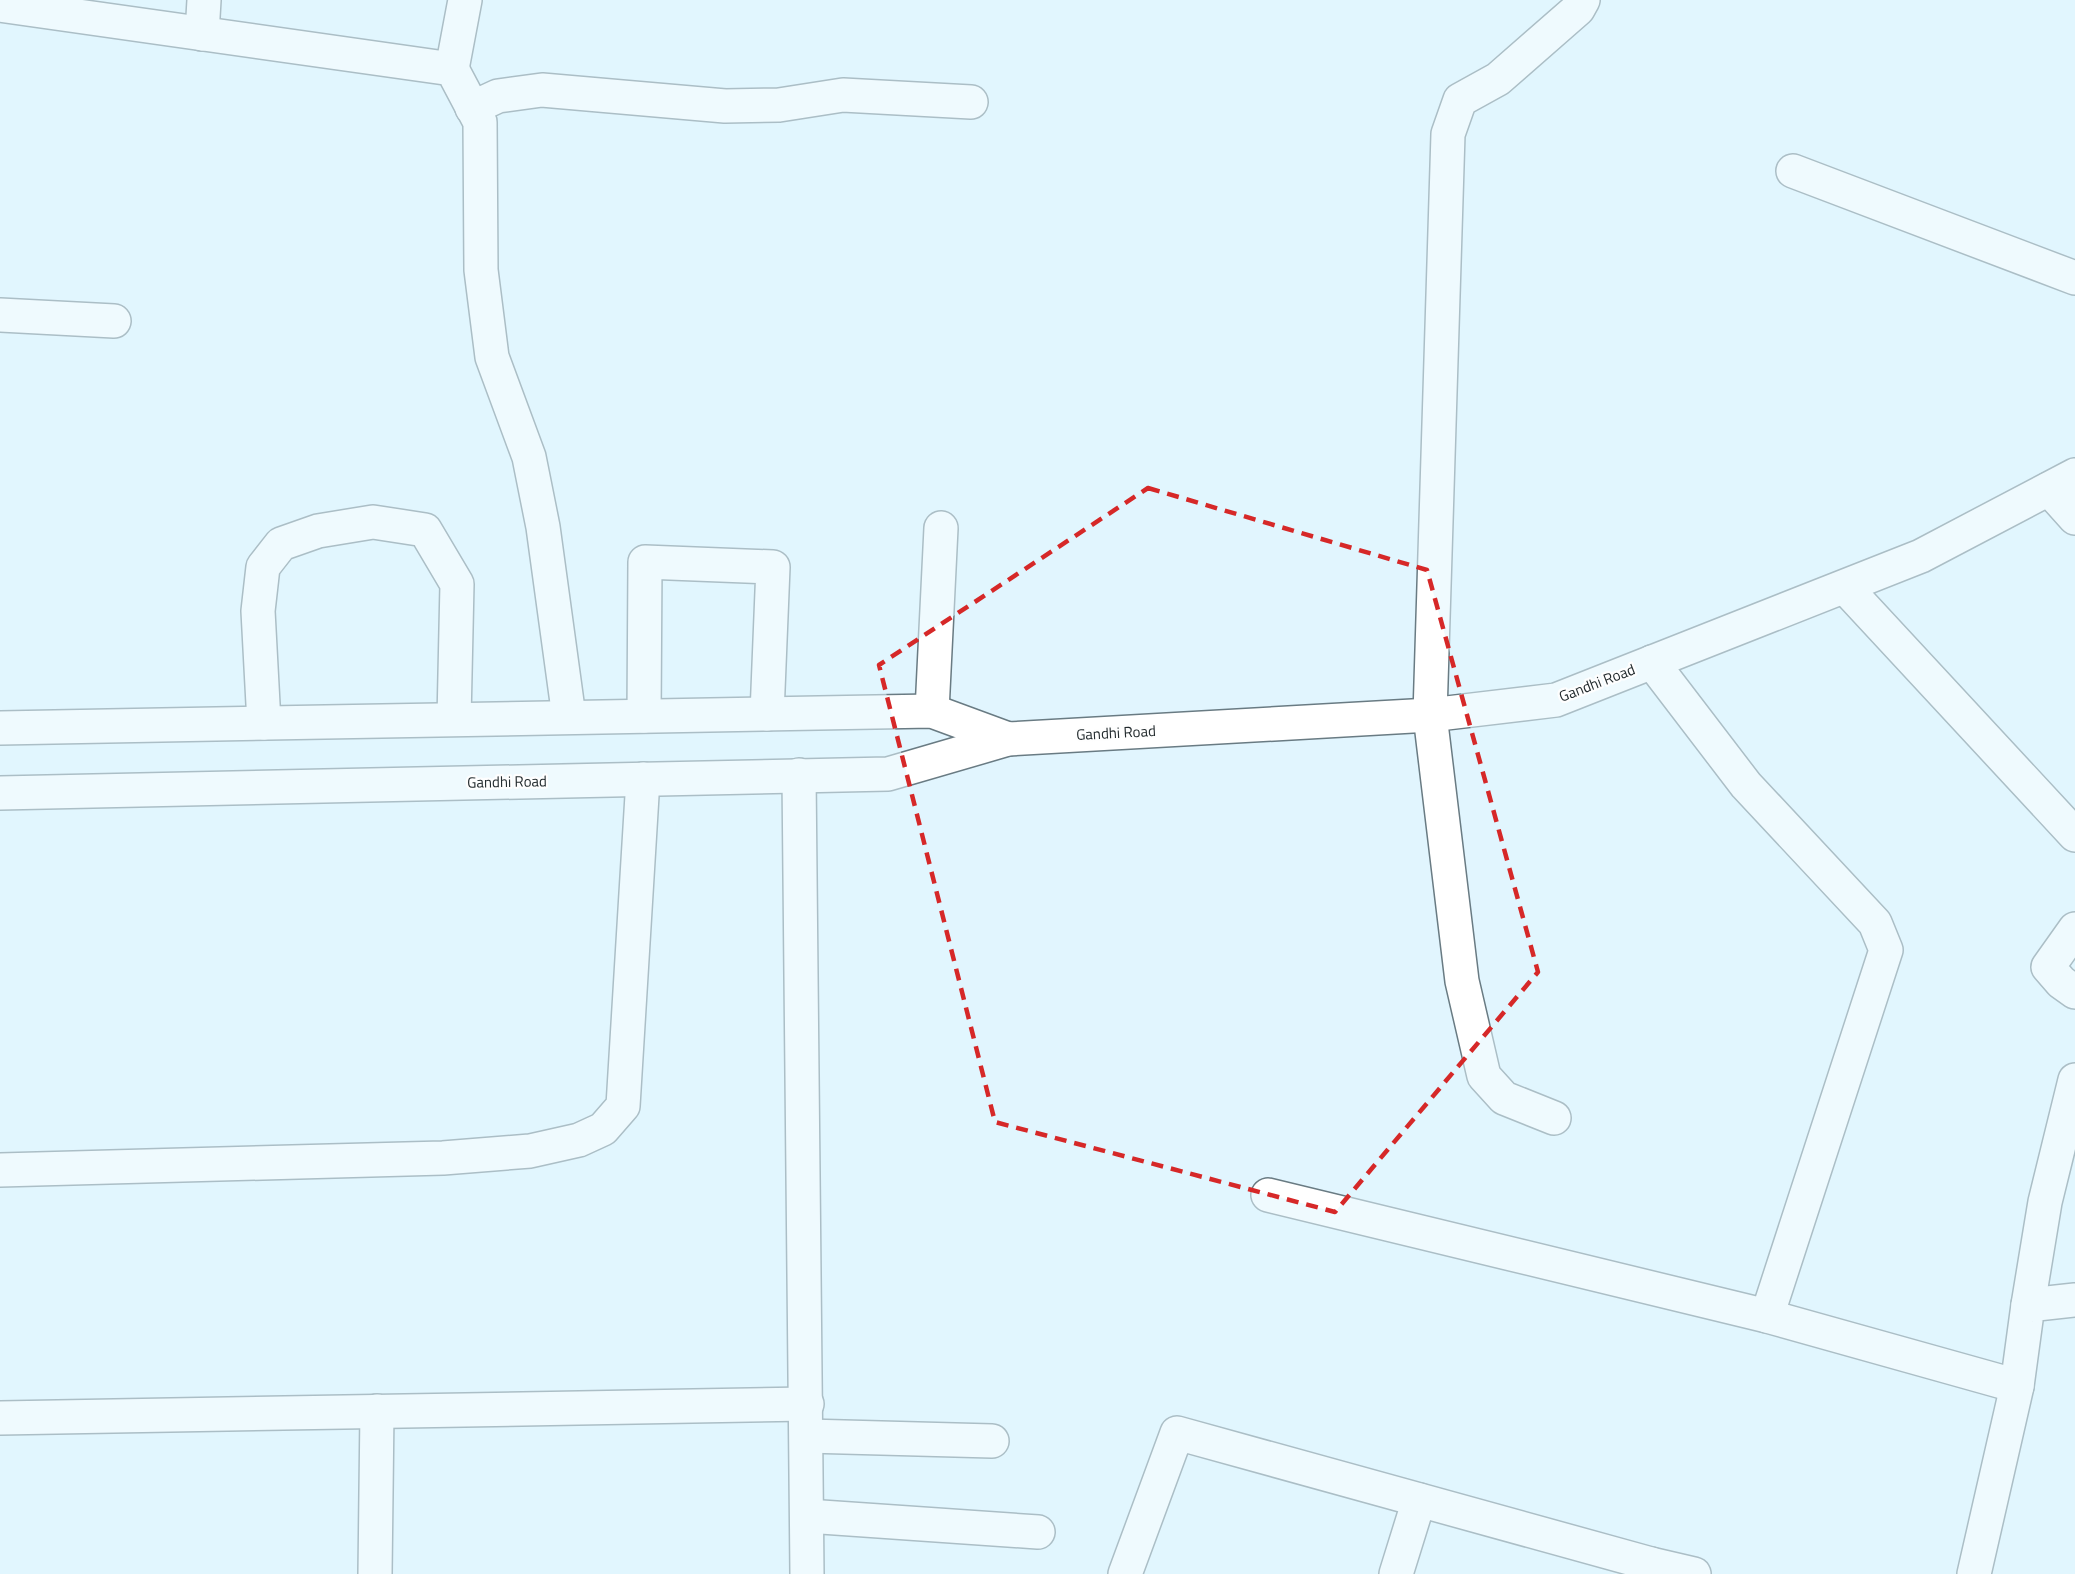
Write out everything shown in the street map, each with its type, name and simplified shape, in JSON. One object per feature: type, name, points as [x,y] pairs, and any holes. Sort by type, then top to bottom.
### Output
[{"type":"street","points":[[202,34],[204,0]]},
{"type":"street","points":[[465,0],[452,69],[480,122],[481,270],[492,357],[531,469],[543,527],[569,717]]},
{"type":"street","points":[[1554,1118],[1503,1098],[1484,1076],[1462,981],[1430,715],[1448,134],[1460,100],[1498,79],[1578,9],[1583,0]]},
{"type":"street","points":[[0,5],[452,69]]},
{"type":"street","points":[[472,108],[498,96],[542,90],[725,106],[778,105],[843,95],[970,102]]},
{"type":"street","points":[[1793,171],[2075,278]]},
{"type":"street","points":[[0,315],[114,321]]},
{"type":"street","points":[[2062,482],[2075,518]]},
{"type":"street","name":"Gandhi Road","points":[[0,793],[888,774],[1008,739],[1430,715],[1556,700],[1921,556],[2062,482]]},
{"type":"street","points":[[264,723],[258,611],[263,567],[281,544],[318,531],[373,522],[425,530],[457,584],[454,720]]},
{"type":"street","points":[[932,711],[941,528]]},
{"type":"street","points":[[644,716],[645,562],[772,567],[767,714]]},
{"type":"street","points":[[1845,586],[2075,835]]},
{"type":"street","points":[[1652,662],[1746,786],[1875,923],[1886,950],[1767,1316]]},
{"type":"street","name":"Gandhi Road","points":[[0,728],[932,711],[1008,739]]},
{"type":"street","points":[[800,776],[807,1574]]},
{"type":"street","points":[[0,1170],[443,1158],[530,1151],[579,1140],[603,1129],[623,1106],[644,779]]},
{"type":"street","points":[[2075,929],[2048,967],[2061,982],[2075,992]]},
{"type":"street","points":[[1974,1574],[2017,1386],[2045,1202],[2075,1080]]},
{"type":"street","points":[[1268,1195],[1767,1316],[2017,1386]]},
{"type":"street","points":[[2028,1305],[2075,1300]]},
{"type":"street","points":[[375,1574],[377,1411]]},
{"type":"street","points":[[0,1418],[377,1411],[807,1420],[992,1442]]},
{"type":"street","points":[[1125,1574],[1177,1433],[1419,1500],[1649,1569],[1694,1574]]},
{"type":"street","points":[[1396,1574],[1419,1500]]},
{"type":"street","points":[[807,1516],[1038,1532]]},
{"type":"highlighted area","points":[[1148,488],[1427,570],[1538,972],[1335,1212],[995,1122],[879,665]]}]
